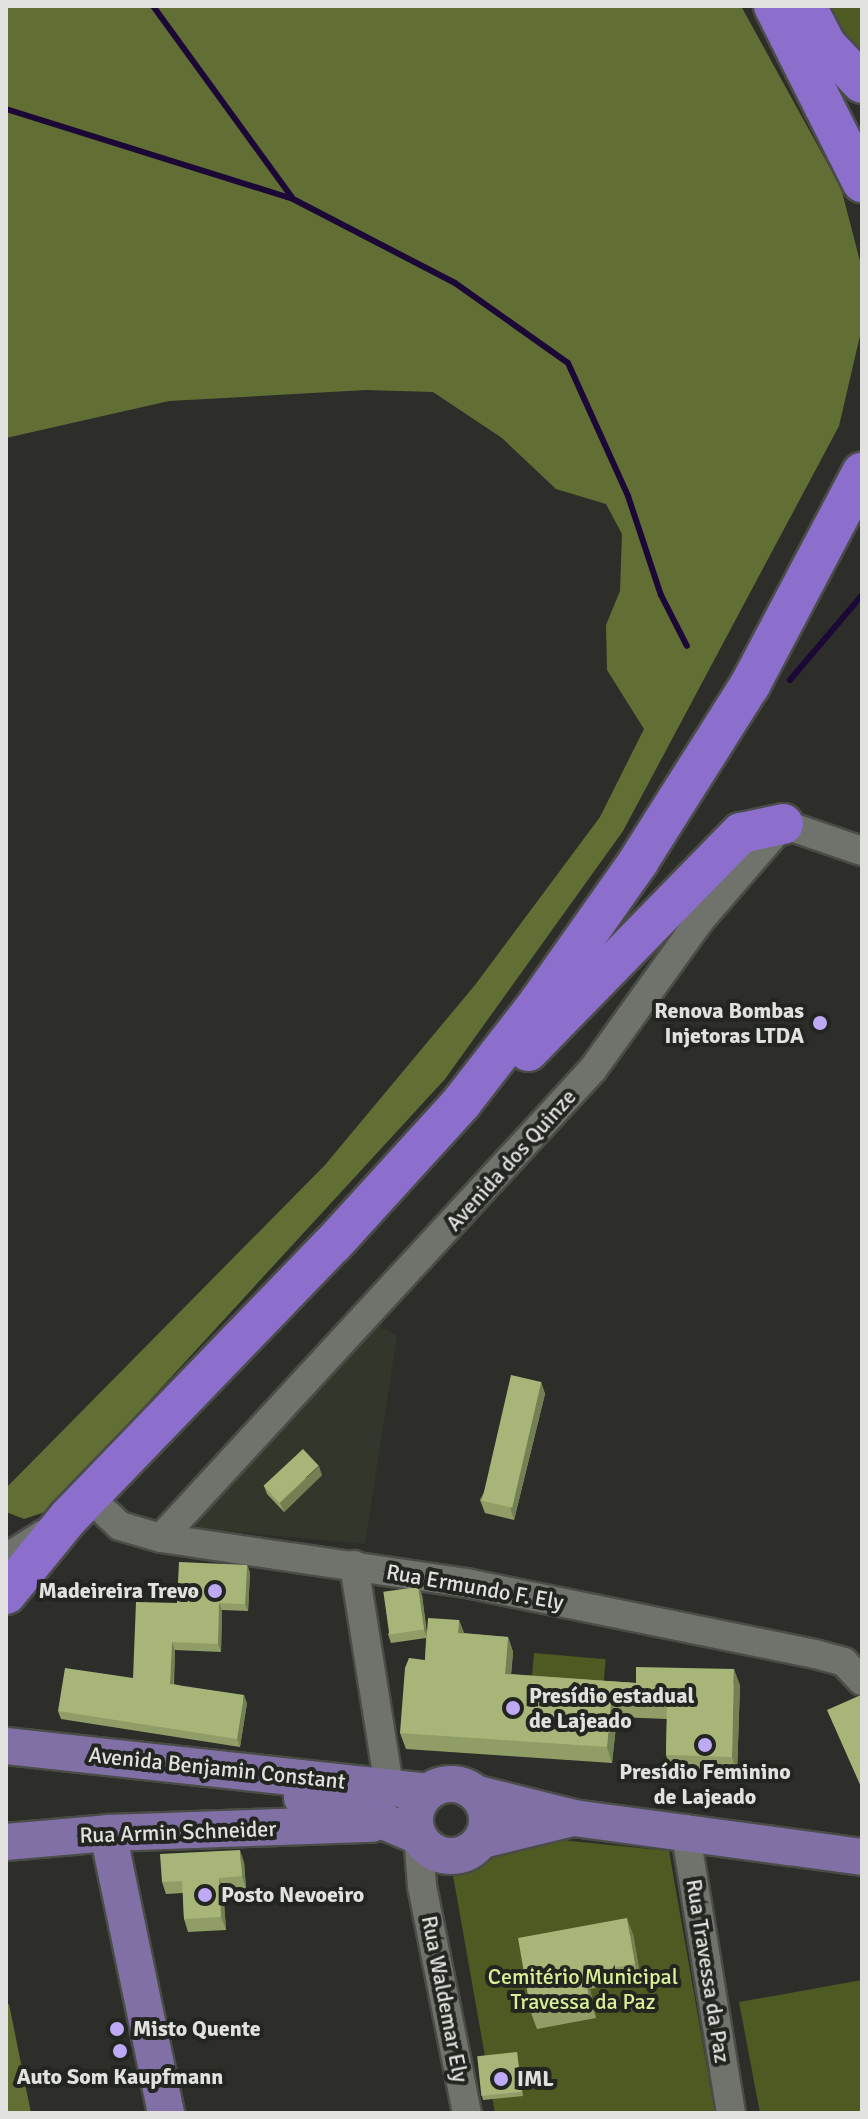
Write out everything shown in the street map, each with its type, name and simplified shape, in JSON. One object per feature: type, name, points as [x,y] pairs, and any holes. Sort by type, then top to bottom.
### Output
[{"type":"highway","points":[[774,6],[862,182]]},
{"type":"highway","points":[[806,6],[826,45],[862,83]]},
{"type":"highway","points":[[6,1594],[78,1508],[333,1244],[462,1102],[538,1004],[646,849],[750,685],[861,476]]},
{"type":"highway","points":[[462,1102],[516,1063],[741,833],[783,824]]},
{"type":"main road","name":"Avenida Benjamin Constant","points":[[6,1746],[389,1785],[427,1792]]},
{"type":"main road","name":"Avenida Benjamin Constant","points":[[6,1766],[318,1799],[350,1807],[367,1824],[418,1836]]},
{"type":"main road","points":[[574,1818],[482,1840],[471,1851],[441,1855],[418,1836],[416,1808],[427,1792],[453,1783],[478,1794],[574,1818],[685,1829],[862,1857]]},
{"type":"main road","points":[[478,1794],[488,1811],[482,1840]]},
{"type":"main road","name":"Rua Armin Schneider","points":[[6,1842],[119,1833],[367,1824]]},
{"type":"main road","points":[[119,1833],[166,2113]]},
{"type":"main road","points":[[119,1833],[187,2113]]},
{"type":"street","points":[[783,824],[862,851]]},
{"type":"street","name":"Avenida dos Quinze","points":[[161,1538],[583,1081],[700,920],[783,824]]},
{"type":"street","points":[[6,1558],[78,1508]]},
{"type":"street","name":"Rua Ermundo F. Ely","points":[[78,1508],[120,1526],[161,1538],[354,1565],[815,1654],[844,1662],[862,1681]]},
{"type":"street","points":[[354,1565],[389,1785]]},
{"type":"street","name":"Rua Travessa da Paz","points":[[685,1829],[731,2113]]},
{"type":"street","name":"Rua Waldemar Ely","points":[[418,1836],[422,1886],[467,2113]]},
{"type":"shaded area","points":[[374,1322],[397,1336],[365,1544],[183,1527]]},
{"type":"green space","points":[[6,6],[741,6],[841,188],[862,269],[862,327],[839,426],[623,831],[445,1079],[48,1511],[24,1519],[6,1512],[6,1488],[325,1165],[475,985],[600,817],[644,729],[607,670],[606,625],[620,591],[622,534],[606,504],[556,489],[502,438],[433,392],[366,390],[169,401],[6,438]]},
{"type":"green space","points":[[825,6],[862,6],[862,66]]},
{"type":"green space","points":[[534,1653],[606,1659],[603,1692],[531,1686]]},
{"type":"green space","name":"Cemitério Municipal Travessa da Paz","points":[[542,1838],[669,1851],[715,2113],[495,2113],[451,1864]]},
{"type":"green space","points":[[862,1980],[862,2113],[760,2113],[739,2002]]},
{"type":"green space","points":[[6,2003],[9,2004],[31,2113],[6,2113]]},
{"type":"building","points":[[511,1375],[541,1382],[512,1508],[482,1501]]},
{"type":"building","points":[[303,1449],[319,1466],[279,1503],[264,1486]]},
{"type":"building","points":[[179,1562],[247,1565],[245,1604],[219,1603],[218,1644],[172,1642],[170,1684],[244,1695],[237,1739],[58,1711],[65,1668],[133,1678],[136,1602],[177,1603]]},
{"type":"building","points":[[418,1587],[424,1630],[389,1634],[383,1592]]},
{"type":"building","points":[[428,1618],[459,1620],[458,1633],[508,1637],[505,1674],[636,1683],[636,1667],[734,1669],[732,1757],[666,1755],[667,1703],[611,1702],[607,1747],[400,1733],[405,1668],[409,1658],[425,1660]]},
{"type":"building","points":[[862,1697],[862,1789],[827,1710]]},
{"type":"building","points":[[240,1850],[242,1876],[219,1878],[221,1917],[184,1919],[182,1881],[162,1882],[160,1854]]},
{"type":"building","points":[[627,1918],[635,1964],[584,1973],[590,2002],[531,2013],[518,1938]]},
{"type":"building","name":"IML","points":[[517,2052],[521,2092],[481,2096],[477,2056]]},
{"type":"waterway","points":[[153,6],[292,197]]},
{"type":"waterway","points":[[6,109],[293,199],[455,283],[568,363],[628,496],[661,595],[687,646]]},
{"type":"waterway","points":[[790,680],[862,595]]},
{"type":"place","name":"Renova Bombas Injetoras LTDA","points":[[820,1023]]},
{"type":"place","name":"Madeireira Trevo","points":[[215,1591]]},
{"type":"place","name":"Presídio estadual de Lajeado","points":[[513,1708]]},
{"type":"place","name":"Presídio Feminino de Lajeado","points":[[705,1745]]},
{"type":"place","name":"Posto Nevoeiro","points":[[205,1895]]},
{"type":"place","name":"Misto Quente","points":[[117,2029]]},
{"type":"place","name":"Auto Som Kaupfmann","points":[[120,2051]]},
{"type":"place","name":"IML","points":[[501,2079]]}]
